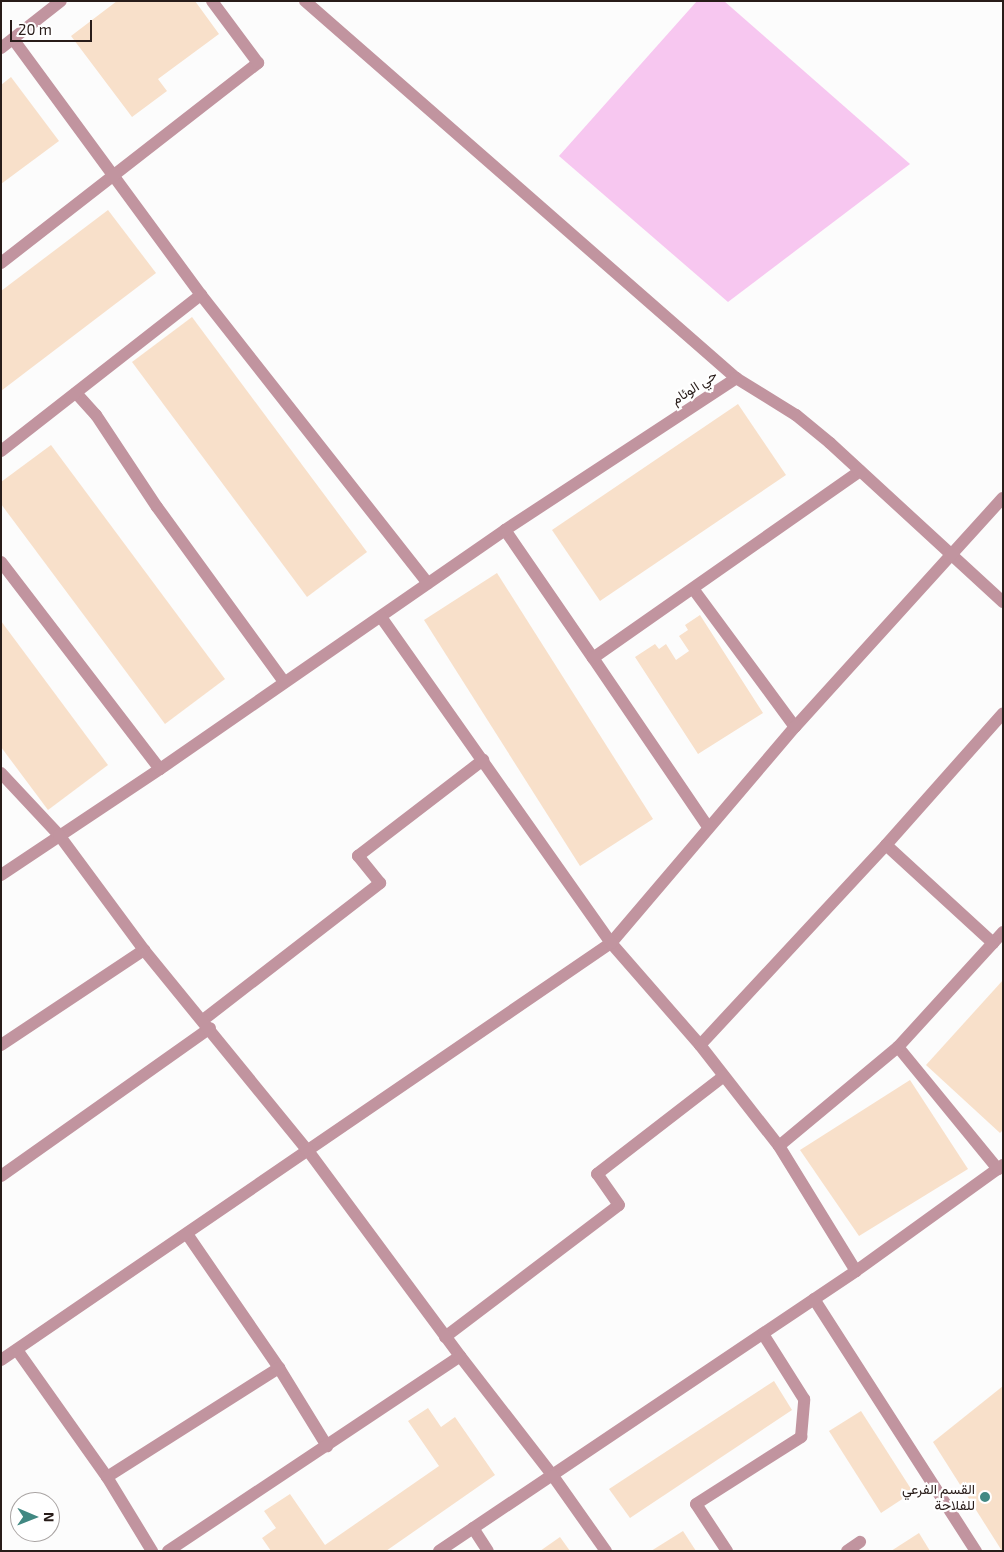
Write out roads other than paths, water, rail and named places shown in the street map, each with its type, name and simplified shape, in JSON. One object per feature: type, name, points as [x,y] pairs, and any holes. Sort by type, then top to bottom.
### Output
[{"type":"street","points":[[1,48],[61,1]]},
{"type":"street","points":[[1,263],[111,175],[258,62],[212,1]]},
{"type":"street","points":[[305,1],[736,378]]},
{"type":"street","points":[[13,39],[111,175],[201,295],[428,583]]},
{"type":"street","points":[[1,451],[201,295]]},
{"type":"street","name":"حي الوئام","points":[[1,875],[160,769],[505,530],[736,378],[796,415],[1003,602]]},
{"type":"street","points":[[76,393],[96,415],[157,507],[284,682]]},
{"type":"street","points":[[593,658],[694,590],[860,471]]},
{"type":"street","points":[[1,1360],[308,1152],[611,943],[795,727],[1003,498]]},
{"type":"street","points":[[505,530],[708,827]]},
{"type":"street","points":[[1,562],[160,769]]},
{"type":"street","points":[[694,590],[795,727]]},
{"type":"street","points":[[381,617],[611,943],[700,1045],[779,1146],[856,1271]]},
{"type":"street","points":[[700,1045],[886,845],[1003,713]]},
{"type":"street","points":[[1,1176],[207,1024],[380,883],[358,856],[483,760]]},
{"type":"street","points":[[2,774],[59,836],[144,950],[207,1024],[308,1152],[445,1337],[553,1476],[606,1551]]},
{"type":"street","points":[[886,845],[993,943]]},
{"type":"street","points":[[779,1146],[898,1047],[1003,932]]},
{"type":"street","points":[[1,1045],[144,950]]},
{"type":"street","points":[[439,1551],[856,1271],[1000,1167],[898,1047]]},
{"type":"street","points":[[445,1337],[619,1205],[597,1174],[724,1076]]},
{"type":"street","points":[[187,1234],[279,1368],[327,1446]]},
{"type":"street","points":[[814,1299],[976,1551]]},
{"type":"street","points":[[727,1551],[696,1504],[801,1437],[804,1399],[763,1334]]},
{"type":"street","points":[[17,1350],[106,1477],[152,1551]]},
{"type":"street","points":[[168,1551],[460,1356]]},
{"type":"street","points":[[106,1477],[279,1368]]},
{"type":"street","points":[[474,1528],[488,1551]]},
{"type":"street","points":[[847,1551],[860,1542]]},
{"type":"place","name":"القسم الفرعي للفلاحة","points":[[985,1497]]}]
